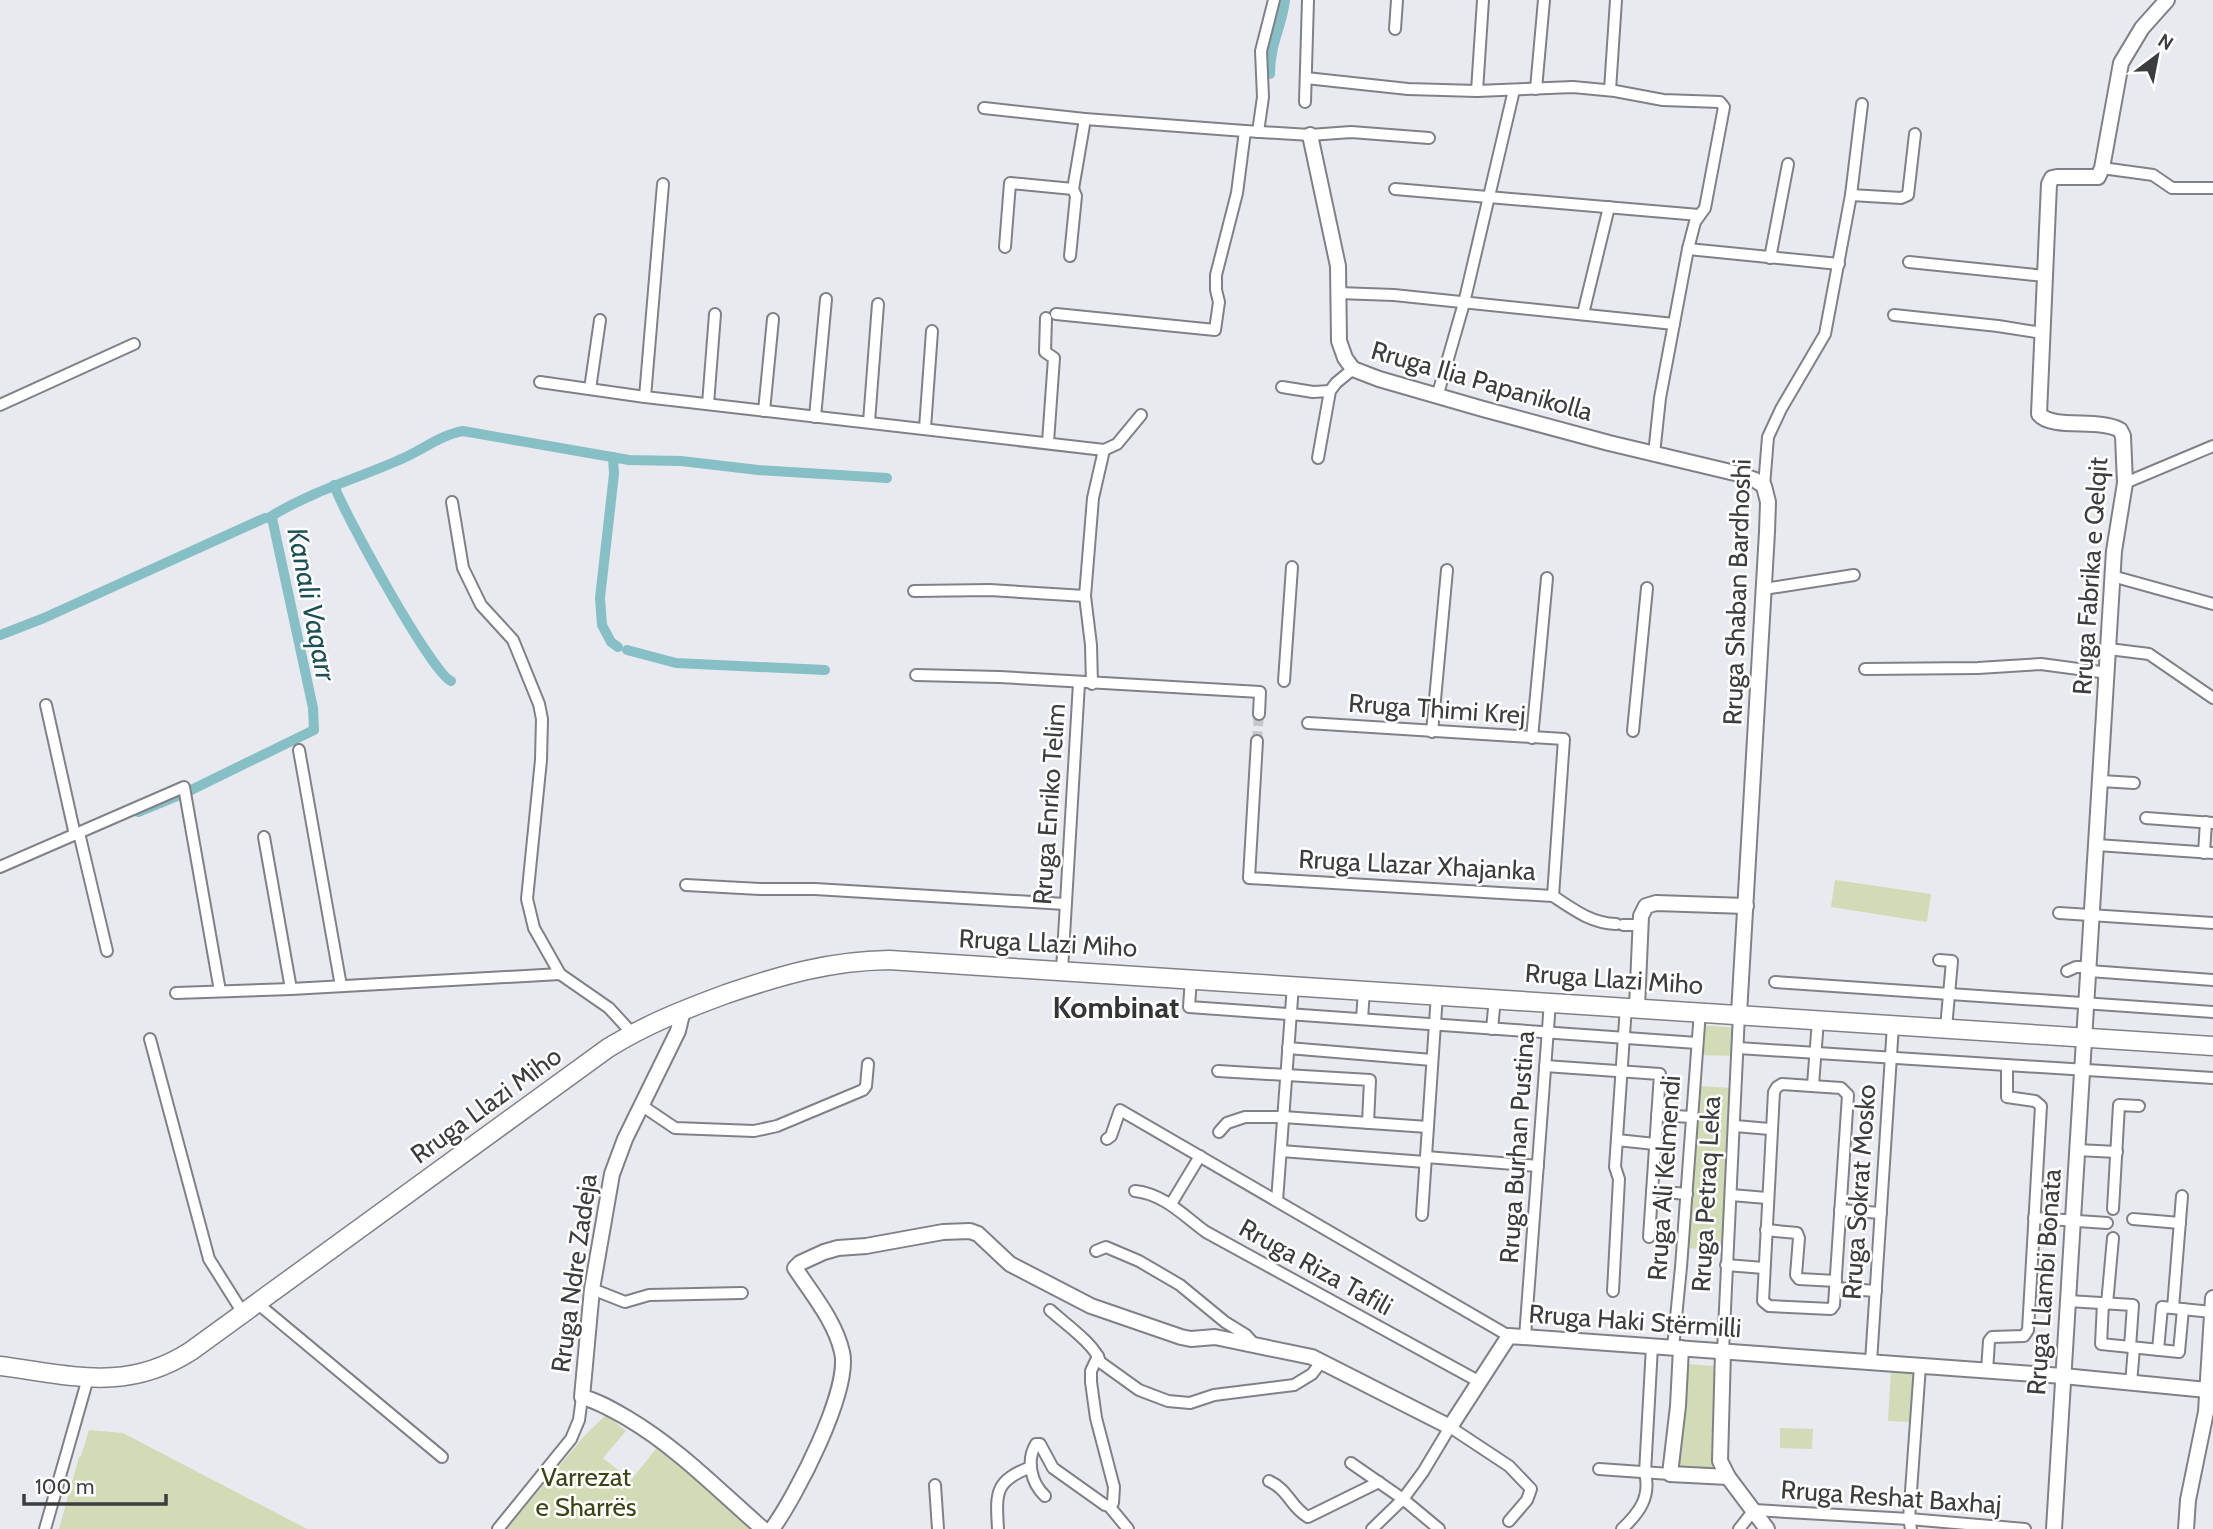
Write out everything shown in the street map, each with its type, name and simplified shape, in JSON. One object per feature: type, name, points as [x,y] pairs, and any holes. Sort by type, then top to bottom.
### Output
[{"type":"main road","name":"Rruga Llazi Miho","points":[[0,1366],[88,1378],[126,1378],[164,1366],[191,1351],[632,1033],[683,1010],[782,975],[846,962],[889,960],[1062,970],[2213,1046]]},
{"type":"street","points":[[1258,132],[1264,97],[1261,51],[1274,0]]},
{"type":"street","points":[[1305,102],[1308,0]]},
{"type":"street","points":[[1395,29],[1397,0]]},
{"type":"street","points":[[1477,91],[1483,0]]},
{"type":"street","points":[[1536,89],[1544,0]]},
{"type":"street","points":[[1610,90],[1616,0]]},
{"type":"street","points":[[2168,0],[2143,28],[2121,63],[2102,168],[2153,175],[2172,188],[2213,188]]},
{"type":"street","points":[[1306,78],[1408,89],[1477,91],[1573,87],[1610,90],[1663,100],[1720,102],[1724,107],[1705,208],[1695,222],[1688,249],[1660,398],[1654,454]]},
{"type":"street","points":[[1437,397],[1464,303],[1514,90]]},
{"type":"street","name":"Rruga Shaban Bardhoshi","points":[[1739,1014],[1764,589],[1768,502],[1764,486],[1768,437],[1781,409],[1825,334],[1851,195],[1862,104]]},
{"type":"street","points":[[984,108],[1258,132],[1310,135],[1351,132],[1429,138]]},
{"type":"street","points":[[1070,256],[1076,196],[1073,189],[1086,119]]},
{"type":"street","points":[[1048,442],[1054,358],[1045,352],[1051,316],[1215,330],[1219,302],[1216,275],[1237,193],[1245,131]]},
{"type":"street","points":[[1851,195],[1901,198],[1908,195],[1915,134]]},
{"type":"street","name":"Rruga Ilia Papanikolla","points":[[1310,135],[1338,266],[1339,341],[1345,358],[1353,369],[1437,397],[1739,474],[1764,486]]},
{"type":"street","points":[[1770,258],[1788,164]]},
{"type":"street","name":"Rruga Fabrika e Qelqit","points":[[2084,1037],[2112,576],[2118,516],[2125,483],[2123,436],[2120,430],[2100,424],[2047,421],[2039,414],[2050,181],[2057,177],[2095,178],[2102,168]]},
{"type":"street","points":[[1005,247],[1010,183],[1073,189]]},
{"type":"street","points":[[645,397],[663,184]]},
{"type":"street","points":[[1395,189],[1699,215]]},
{"type":"street","points":[[1583,314],[1609,207]]},
{"type":"street","points":[[1688,249],[1839,264]]},
{"type":"street","points":[[1909,262],[2045,276]]},
{"type":"street","points":[[1338,293],[1394,295],[1674,324]]},
{"type":"street","points":[[815,417],[825,299]]},
{"type":"street","points":[[869,422],[878,304]]},
{"type":"street","points":[[708,404],[715,314]]},
{"type":"street","points":[[1894,315],[2042,333]]},
{"type":"street","points":[[764,411],[773,319]]},
{"type":"street","points":[[590,389],[600,320]]},
{"type":"street","points":[[925,428],[932,331]]},
{"type":"street","points":[[0,405],[134,344]]},
{"type":"street","points":[[1318,458],[1330,391],[1353,369]]},
{"type":"street","points":[[540,382],[645,397],[1104,450],[1117,444],[1141,415]]},
{"type":"street","points":[[1282,387],[1313,392],[1330,391]]},
{"type":"street","points":[[2125,483],[2213,446]]},
{"type":"street","points":[[1092,684],[1085,596],[1093,498],[1104,450]]},
{"type":"street","points":[[452,502],[463,568],[481,605],[513,639],[539,704],[542,719],[541,760],[527,899],[534,928],[560,974],[609,1008],[632,1033]]},
{"type":"street","points":[[1284,681],[1292,567]]},
{"type":"street","points":[[1432,732],[1447,570]]},
{"type":"street","points":[[1764,589],[1854,575]]},
{"type":"street","points":[[2112,576],[2213,604]]},
{"type":"street","points":[[1532,738],[1547,578]]},
{"type":"street","points":[[1633,731],[1647,588]]},
{"type":"street","points":[[914,591],[990,590],[1085,596]]},
{"type":"street","points":[[2109,649],[2149,654],[2213,698]]},
{"type":"street","points":[[1865,669],[2041,664],[2108,673]]},
{"type":"street","points":[[916,675],[1260,692],[1259,714]]},
{"type":"street","name":"Rruga Enriko Telim","points":[[1062,970],[1079,683]]},
{"type":"street","points":[[46,705],[107,951]]},
{"type":"street","name":"Rruga Thimi Krej","points":[[1308,723],[1564,739],[1553,896]]},
{"type":"street","name":"Rruga Llazar Xhajanka","points":[[1257,741],[1249,878],[1553,896],[1581,915],[1601,923],[1640,925]]},
{"type":"street","points":[[299,750],[341,986]]},
{"type":"street","points":[[2101,781],[2134,783]]},
{"type":"street","points":[[0,867],[184,787],[220,991]]},
{"type":"street","points":[[2097,845],[2209,853],[2210,822],[2146,818]]},
{"type":"street","points":[[264,837],[292,989]]},
{"type":"street","points":[[686,885],[760,890],[814,889],[1065,904]]},
{"type":"street","points":[[1612,1291],[1619,1179],[1615,1167],[1622,1071],[1643,910],[1651,904],[1746,906]]},
{"type":"street","points":[[2059,913],[2213,923]]},
{"type":"street","points":[[1939,960],[1952,961],[1946,1028]]},
{"type":"street","points":[[2067,971],[2076,967],[2213,980]]},
{"type":"street","points":[[176,993],[560,974]]},
{"type":"street","points":[[1191,978],[1189,1007],[1698,1044]]},
{"type":"street","points":[[1775,982],[2213,1012]]},
{"type":"street","points":[[1277,1201],[1293,985]]},
{"type":"street","points":[[1362,1019],[1364,989]]},
{"type":"street","points":[[1422,1215],[1437,994]]},
{"type":"street","points":[[1492,1029],[1495,998]]},
{"type":"street","name":"Rruga Burhan Pustina","points":[[1525,1337],[1550,1002]]},
{"type":"street","name":"Rruga Ndre Zadeja","points":[[498,1529],[571,1440],[578,1425],[592,1289],[612,1174],[620,1150],[678,1031],[683,1010]]},
{"type":"street","name":"Rruga Ali Kelmendi","points":[[1677,1348],[1700,1011]]},
{"type":"street","name":"Rruga Petraq Leka","points":[[1739,1014],[1719,1455],[1728,1477],[1767,1529]]},
{"type":"street","points":[[1813,1086],[1818,1020]]},
{"type":"street","name":"Rruga Sokrat Mosko","points":[[1871,1362],[1893,1025]]},
{"type":"street","name":"Rruga Llambi Bonata","points":[[2054,1529],[2084,1037]]},
{"type":"street","points":[[150,1039],[209,1259],[250,1308],[442,1457]]},
{"type":"street","points":[[1288,1048],[1432,1060]]},
{"type":"street","points":[[1738,1048],[2213,1078]]},
{"type":"street","points":[[641,1105],[676,1128],[759,1130],[777,1126],[863,1090],[866,1086],[867,1064]]},
{"type":"street","points":[[1987,1371],[1989,1341],[1992,1337],[2026,1335],[2034,1218],[2040,1106],[2035,1101],[2007,1097],[2007,1065]]},
{"type":"street","points":[[1545,1066],[1660,1074],[1649,1237]]},
{"type":"street","points":[[1218,1071],[1370,1080],[1368,1123]]},
{"type":"street","points":[[1782,1084],[1841,1088],[1848,1096],[1835,1305],[1831,1308],[1767,1306],[1763,1301],[1770,1129],[1774,1092],[1782,1084]]},
{"type":"street","points":[[2113,1209],[2119,1105],[2139,1106]]},
{"type":"street","name":"Rruga Haki Stërmilli","points":[[1107,1139],[1111,1136],[1120,1110],[1509,1336],[2063,1376],[2210,1391]]},
{"type":"street","points":[[1657,1115],[1692,1118]]},
{"type":"street","points":[[1219,1132],[1227,1123],[1238,1118],[1283,1117],[1428,1128]]},
{"type":"street","points":[[1735,1126],[1770,1129]]},
{"type":"street","points":[[1617,1140],[1655,1144]]},
{"type":"street","points":[[2077,1150],[2117,1152]]},
{"type":"street","points":[[1281,1151],[1538,1166]]},
{"type":"street","points":[[1171,1204],[1200,1156]]},
{"type":"street","name":"Rruga Riza Tafili","points":[[1135,1191],[1171,1204],[1206,1232],[1478,1381]]},
{"type":"street","points":[[1652,1191],[1687,1194]]},
{"type":"street","points":[[1731,1195],[1767,1198]]},
{"type":"street","points":[[2113,1238],[2101,1344],[2179,1352],[2182,1196]]},
{"type":"street","points":[[1840,1210],[1881,1213]]},
{"type":"street","points":[[2034,1218],[2107,1223]]},
{"type":"street","points":[[2133,1219],[2180,1223]]},
{"type":"street","points":[[1766,1230],[1797,1233],[1799,1238],[1796,1275],[1799,1279],[1876,1291]]},
{"type":"street","points":[[772,1529],[788,1506],[826,1424],[844,1373],[841,1349],[826,1315],[795,1268],[824,1252],[943,1232],[970,1231],[978,1234],[1010,1264],[1091,1306],[1164,1333],[1191,1339],[1216,1337],[1312,1357],[1450,1427],[1509,1466],[1531,1489],[1527,1500],[1509,1521]]},
{"type":"street","points":[[1096,1251],[1106,1247],[1168,1277],[1246,1335],[1255,1345]]},
{"type":"street","points":[[1726,1265],[1764,1268]]},
{"type":"street","points":[[592,1289],[625,1302],[649,1294],[741,1293]]},
{"type":"street","points":[[2186,1529],[2188,1500],[2210,1391],[2213,1298]]},
{"type":"street","points":[[2068,1301],[2133,1305],[2132,1383]]},
{"type":"street","points":[[2158,1350],[2162,1307],[2212,1312]]},
{"type":"street","points":[[1050,1310],[1098,1356],[1100,1362],[1139,1390],[1178,1403],[1190,1403],[1214,1395],[1294,1385],[1312,1374],[1322,1361]]},
{"type":"street","points":[[1373,1529],[1403,1499],[1509,1336]]},
{"type":"street","points":[[1622,1529],[1646,1499],[1652,1346]]},
{"type":"street","points":[[1670,1474],[1678,1406],[1677,1348]]},
{"type":"street","points":[[1098,1356],[1091,1371],[1091,1382],[1096,1418],[1114,1487],[1113,1503],[1110,1506]]},
{"type":"street","points":[[1910,1524],[1920,1366]]},
{"type":"street","points":[[46,1529],[88,1378]]},
{"type":"street","points":[[582,1397],[621,1415],[668,1446],[709,1479],[763,1529]]},
{"type":"street","points":[[1045,1496],[1035,1485],[1031,1467],[1033,1447],[1040,1444],[1053,1468],[1110,1506],[1128,1529]]},
{"type":"street","points":[[1351,1463],[1403,1499],[1439,1529]]},
{"type":"street","points":[[998,1529],[996,1498],[999,1488],[1013,1475],[1031,1467]]},
{"type":"street","points":[[1599,1469],[1728,1477]]},
{"type":"street","points":[[1269,1481],[1280,1486],[1298,1510],[1308,1517],[1379,1482]]},
{"type":"street","points":[[935,1485],[938,1529]]},
{"type":"street","points":[[1739,1529],[1754,1510]]},
{"type":"street","name":"Rruga Reshat Baxhaj","points":[[1754,1510],[1910,1524],[2025,1529]]},
{"type":"green space","points":[[1835,880],[1931,894],[1927,922],[1831,907]]},
{"type":"green space","points":[[1698,1025],[1739,1028],[1738,1056],[1697,1055]]},
{"type":"green space","points":[[1699,1086],[1732,1088],[1721,1251],[1689,1248]]},
{"type":"green space","points":[[1688,1364],[1716,1368],[1712,1471],[1677,1472],[1685,1367]]},
{"type":"green space","points":[[1891,1370],[1915,1372],[1912,1422],[1888,1421]]},
{"type":"green space","name":"Varrezat e Sharrës","points":[[606,1415],[626,1431],[603,1458],[631,1480],[659,1445],[756,1529],[507,1529],[585,1435]]},
{"type":"green space","points":[[1780,1428],[1813,1429],[1812,1449],[1780,1448]]},
{"type":"green space","points":[[89,1430],[123,1433],[307,1529],[59,1529]]},
{"type":"waterway","points":[[1270,74],[1272,53],[1285,0]]},
{"type":"waterway","points":[[270,517],[317,493],[463,431],[629,460],[681,461],[758,470],[887,478]]},
{"type":"waterway","points":[[613,457],[614,474],[600,598],[602,625],[611,642],[618,647]]},
{"type":"waterway","points":[[334,485],[370,557],[408,623],[426,652],[451,681]]},
{"type":"waterway","name":"Kanali Vaqarr","points":[[0,635],[44,618],[265,518],[272,518],[313,708],[314,730],[189,791]]},
{"type":"waterway","points":[[627,650],[676,663],[825,670]]},
{"type":"waterway","points":[[138,812],[177,796]]},
{"type":"tunnel","points":[[1257,741],[1259,714]]},
{"type":"district","name":"Kombinat","points":[[1116,1008]]}]
